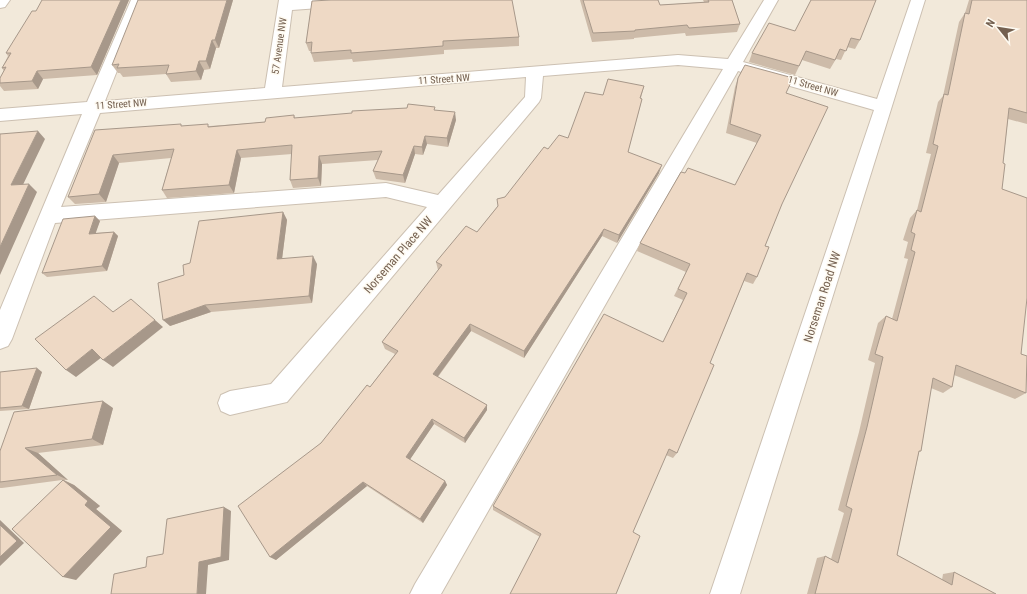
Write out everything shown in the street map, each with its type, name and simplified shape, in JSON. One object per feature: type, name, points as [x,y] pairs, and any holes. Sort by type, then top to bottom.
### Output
[{"type":"street","points":[[0,4],[3,0]]},
{"type":"street","points":[[0,339],[48,216],[138,0]]},
{"type":"street","points":[[285,3],[374,0]]},
{"type":"street","points":[[425,594],[735,65],[771,0]]},
{"type":"street","name":"Norseman Road NW","points":[[725,594],[918,0]]},
{"type":"street","name":"57 Avenue NW","points":[[273,92],[285,3]]},
{"type":"street","name":"11 Street NW","points":[[0,115],[93,106],[678,60],[735,65],[884,107]]},
{"type":"street","name":"Norseman Place NW","points":[[230,403],[278,394],[533,98],[535,72]]},
{"type":"street","points":[[48,216],[386,190],[442,203]]},
{"type":"shaded area","points":[[0,0],[1027,0],[1027,594],[0,594]]},
{"type":"building","points":[[42,0],[121,0],[91,67],[37,71],[32,81],[0,83],[0,78],[6,67],[2,68],[11,53],[6,53],[32,11],[36,11]]},
{"type":"building","points":[[138,0],[227,0],[215,40],[212,40],[206,61],[199,61],[196,71],[166,74],[169,65],[117,68],[119,64],[112,65]]},
{"type":"building","points":[[512,0],[519,37],[443,41],[443,46],[351,53],[351,50],[311,53],[312,42],[306,43],[312,1]]},
{"type":"building","points":[[583,0],[658,0],[660,5],[709,2],[708,0],[732,0],[740,24],[689,28],[687,25],[635,31],[593,33]]},
{"type":"building","points":[[811,0],[876,0],[860,40],[851,38],[846,51],[840,49],[835,60],[806,51],[799,66],[752,53],[769,23],[795,31]]},
{"type":"building","points":[[972,0],[1027,0],[1027,113],[1009,108],[1003,163],[1005,164],[1002,189],[1027,198],[1027,298],[1021,354],[1027,356],[1026,393],[956,365],[952,387],[933,378],[921,451],[919,451],[897,555],[952,585],[954,572],[996,594],[815,594],[825,556],[838,563],[852,509],[846,506],[867,427],[883,357],[875,354],[886,316],[897,321],[915,252],[911,250],[915,234],[911,232],[917,210],[921,212],[938,146],[933,144],[944,94],[948,95],[965,13],[969,14]]},
{"type":"building","points":[[745,65],[793,78],[786,93],[828,107],[782,204],[765,246],[769,247],[757,277],[747,273],[710,363],[714,365],[677,453],[669,449],[633,532],[640,536],[616,594],[510,594],[541,534],[493,506],[604,314],[663,342],[687,293],[678,289],[690,264],[640,243],[681,172],[685,173],[688,168],[735,185],[761,135],[730,124],[738,78]]},
{"type":"building","points":[[608,79],[644,86],[628,152],[662,165],[619,235],[604,229],[524,351],[470,324],[433,374],[487,405],[464,438],[432,419],[406,457],[445,481],[420,519],[363,482],[270,557],[238,506],[321,443],[367,385],[370,387],[398,351],[382,342],[442,265],[436,262],[466,226],[477,232],[498,206],[497,199],[505,197],[544,147],[548,149],[559,135],[568,138],[585,92],[603,95]]},
{"type":"building","points":[[408,104],[435,107],[434,110],[455,112],[447,138],[425,136],[422,147],[414,146],[403,175],[373,171],[382,151],[319,156],[318,178],[290,180],[292,145],[237,150],[229,185],[162,190],[174,149],[113,155],[99,194],[68,197],[95,130],[181,124],[181,126],[208,124],[208,127],[265,122],[266,118],[294,115],[294,118],[352,113],[352,111],[407,108]]},
{"type":"building","points":[[38,131],[11,185],[29,184],[0,247],[0,134]]},
{"type":"building","points":[[283,212],[277,259],[313,256],[309,296],[205,305],[163,320],[158,283],[184,275],[183,265],[190,263],[199,221]]},
{"type":"building","points":[[95,216],[89,234],[114,232],[102,266],[42,273],[63,219]]},
{"type":"building","points":[[94,296],[113,312],[131,299],[155,320],[103,360],[92,349],[66,370],[35,339]]},
{"type":"building","points":[[37,368],[22,406],[0,408],[0,372]]},
{"type":"building","points":[[103,401],[92,439],[25,448],[57,475],[0,482],[0,451],[14,412]]},
{"type":"building","points":[[63,480],[88,501],[85,505],[111,527],[63,577],[12,529]]},
{"type":"building","points":[[224,507],[221,557],[199,562],[197,594],[111,594],[114,574],[146,567],[147,557],[163,554],[167,519]]},
{"type":"building","points":[[0,525],[17,541],[0,557]]}]
